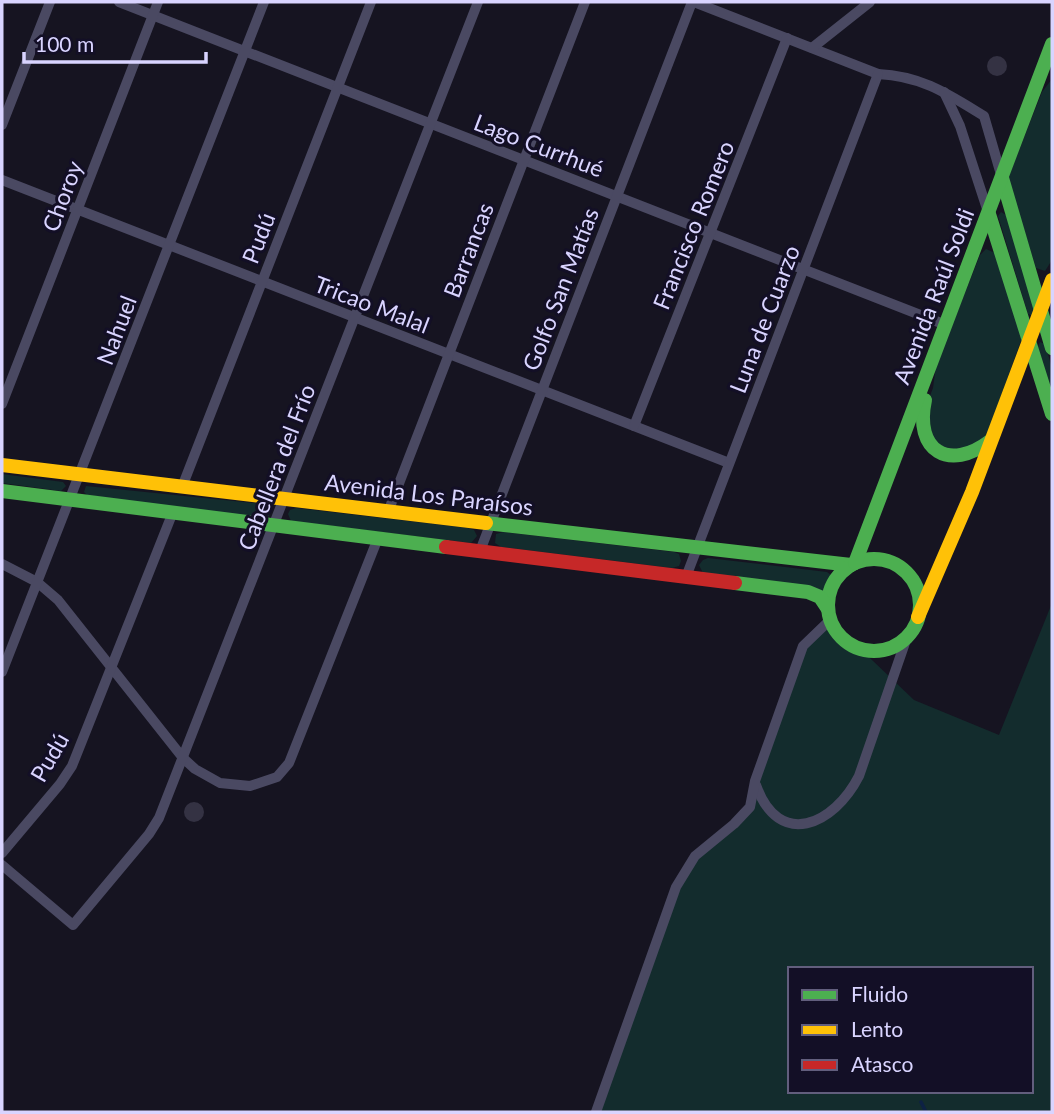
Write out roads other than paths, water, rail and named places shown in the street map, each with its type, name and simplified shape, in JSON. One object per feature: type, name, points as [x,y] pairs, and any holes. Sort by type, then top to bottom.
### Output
[{"type":"main road","name":"Avenida Raúl Soldi","points":[[853,564],[1052,44]]},
{"type":"main road","points":[[1032,97],[1052,74]]},
{"type":"main road","points":[[1002,178],[1052,348]]},
{"type":"main road","points":[[989,214],[1052,414]]},
{"type":"main road","points":[[2,491],[811,593],[820,597],[845,641],[865,650],[888,649],[907,637],[918,617],[962,517],[1052,281]]},
{"type":"main road","points":[[932,361],[930,385],[921,416],[922,431],[929,443],[944,455],[959,457],[976,452],[993,437]]},
{"type":"main road","points":[[1011,391],[1018,380],[1027,377],[1035,378],[1044,385]]},
{"type":"main road","name":"Avenida Los Paraísos","points":[[2,465],[697,548],[853,564],[867,559],[881,559],[894,564],[914,583],[919,596],[918,617]]},
{"type":"main road","points":[[829,615],[829,592],[833,582],[853,564]]},
{"type":"street","points":[[2,125],[50,2]]},
{"type":"street","name":"Lago Currhué","points":[[119,2],[946,325]]},
{"type":"street","name":"Choroy","points":[[2,404],[158,2]]},
{"type":"street","name":"Nahuel","points":[[2,673],[264,2]]},
{"type":"street","name":"Pudú","points":[[182,487],[371,2]]},
{"type":"street","name":"Cabellera del Frío","points":[[2,865],[72,925],[153,829],[162,812],[478,2]]},
{"type":"street","name":"Barrancas","points":[[388,512],[585,2]]},
{"type":"street","points":[[693,2],[878,74],[910,77],[944,91],[984,116],[1002,178]]},
{"type":"street","name":"Golfo San Matías","points":[[480,551],[693,2]]},
{"type":"street","points":[[812,48],[870,2]]},
{"type":"street","name":"Francisco Romero","points":[[634,426],[787,38]]},
{"type":"street","name":"Luna de Cuarzo","points":[[685,577],[878,74]]},
{"type":"street","points":[[944,91],[960,126],[989,214]]},
{"type":"street","name":"Tricao Malal","points":[[2,180],[729,463]]},
{"type":"street","name":"Pudú","points":[[2,853],[69,773],[173,512]]},
{"type":"street","points":[[2,565],[37,582],[58,600],[183,758],[211,779],[229,785],[250,786],[268,782],[276,777],[284,771],[293,754],[378,538]]},
{"type":"street","points":[[596,1112],[676,887],[695,856],[750,807],[755,781],[803,646],[829,615]]},
{"type":"street","points":[[755,781],[762,801],[769,810],[778,818],[790,822],[817,821],[839,806],[850,794],[859,776],[907,637]]},
{"type":"waterway","points":[[921,1102],[926,1112]]}]
